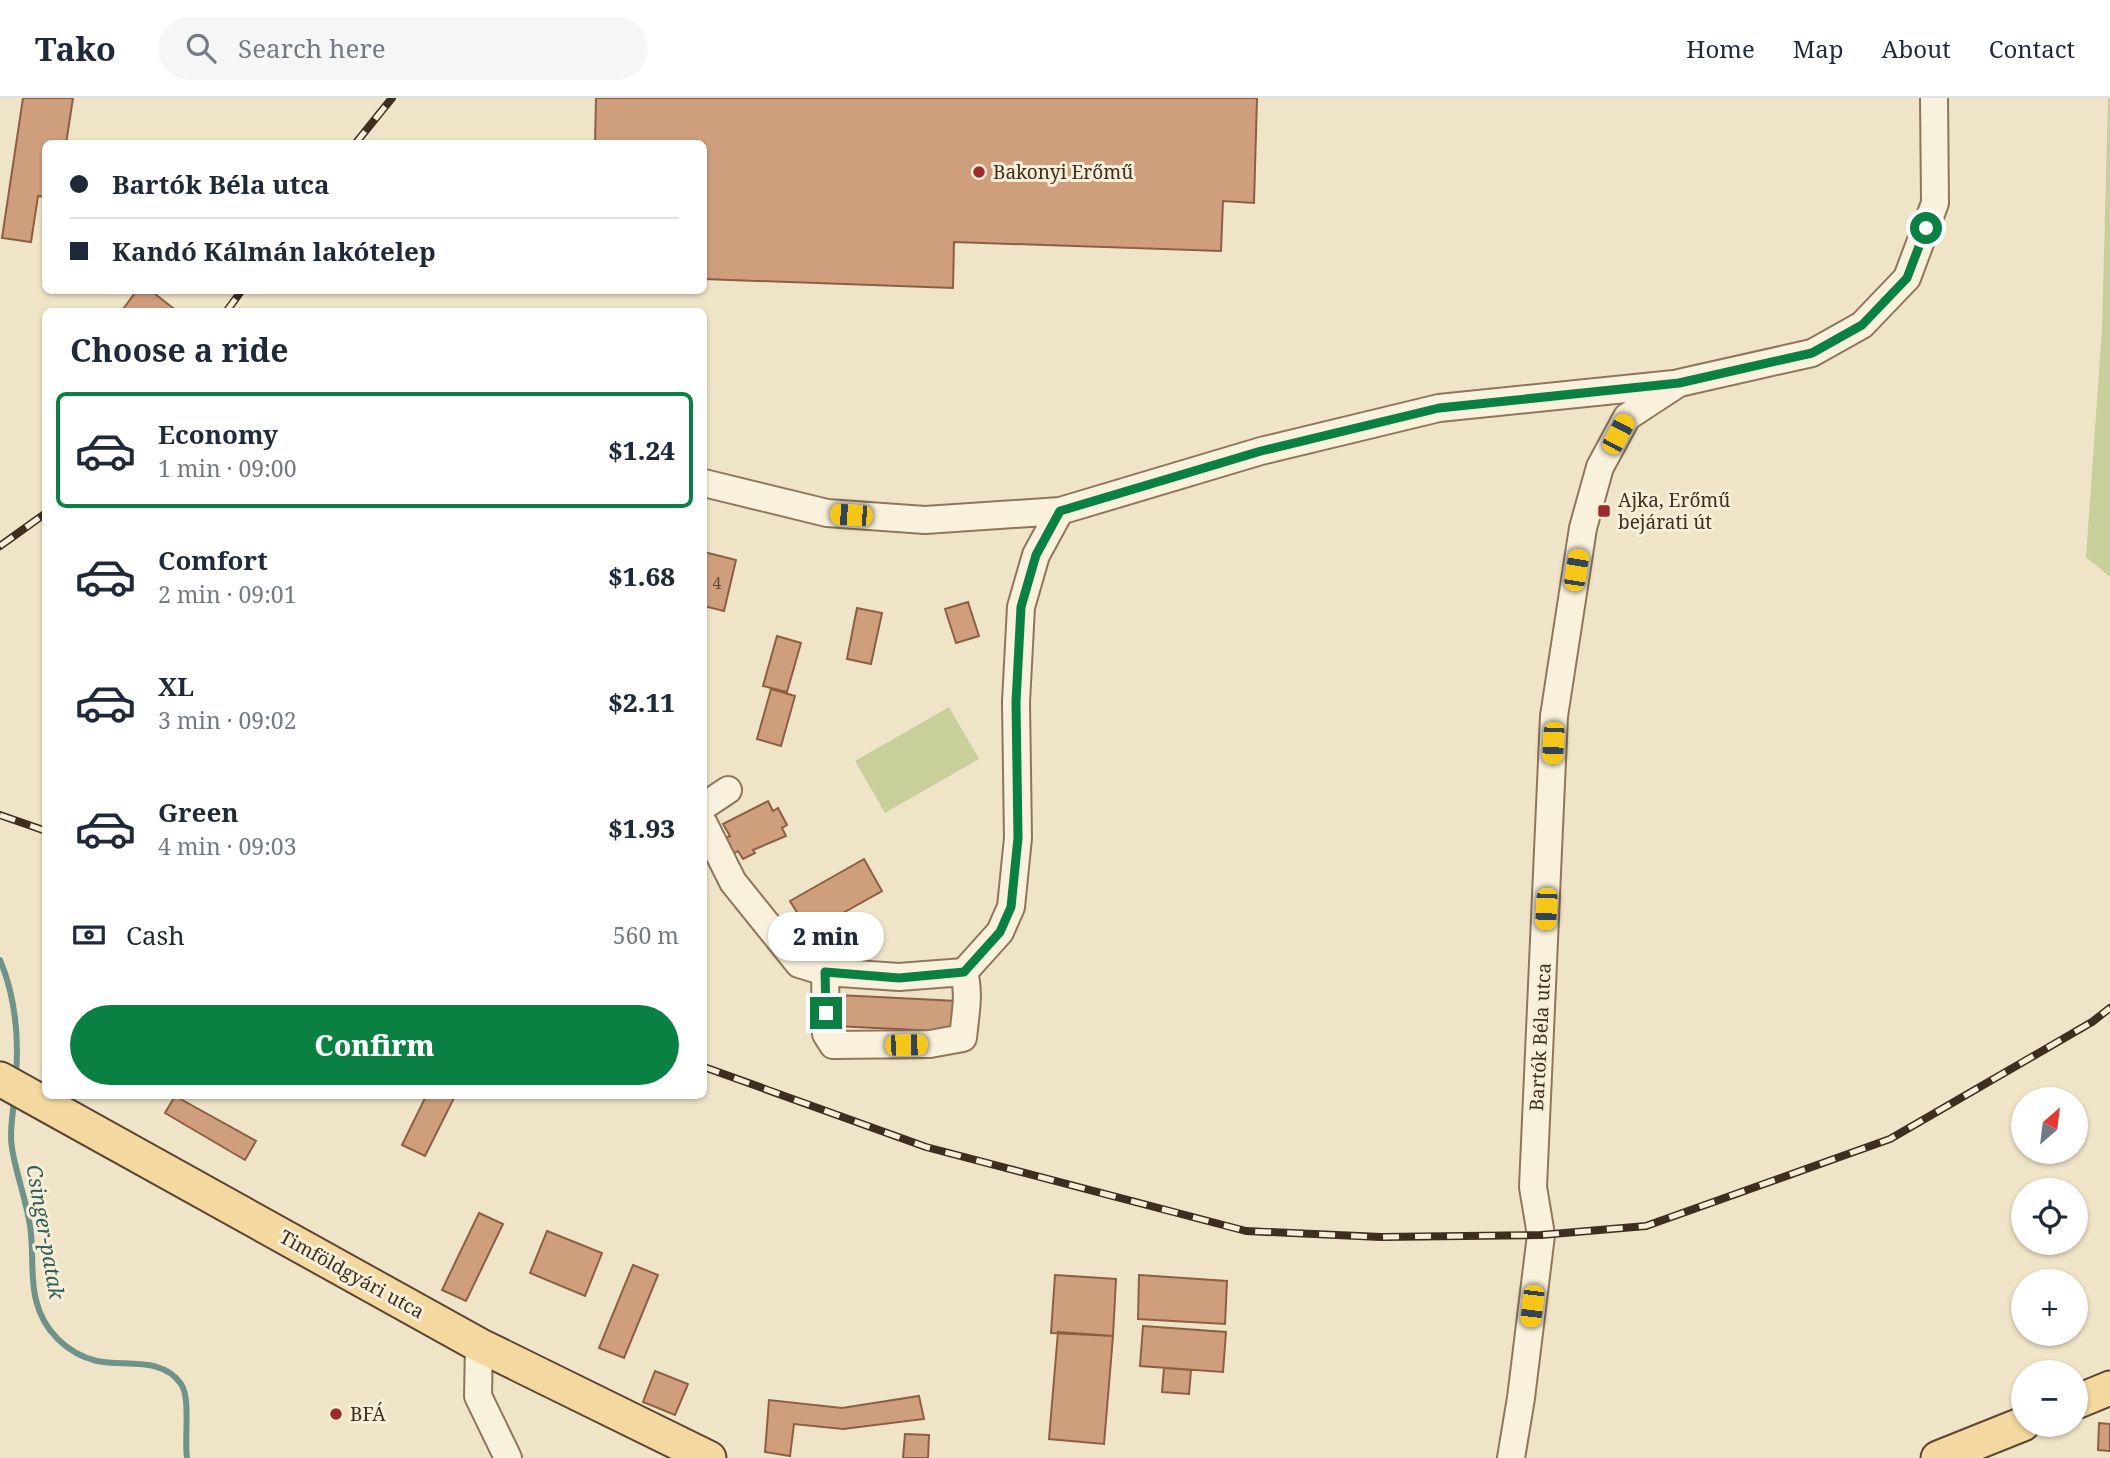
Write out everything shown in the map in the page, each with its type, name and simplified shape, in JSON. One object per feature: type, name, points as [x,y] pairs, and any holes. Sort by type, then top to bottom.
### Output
[{"type":"main road","name":"Timföldgyári utca","points":[[12,1085],[479,1345],[709,1458]]},
{"type":"main road","points":[[2088,1397],[2110,1388]]},
{"type":"main road","points":[[1938,1458],[2011,1429]]},
{"type":"street","name":"Bartók Béla utca","points":[[1511,1458],[1541,1235],[1534,1186],[1554,716],[1583,528],[1600,467],[1627,417],[1679,383],[1812,353],[1862,325],[1907,278],[1935,203],[1934,98]]},
{"type":"street","points":[[707,484],[827,513],[925,520],[1060,511],[1261,451],[1439,408],[1679,383]]},
{"type":"street","points":[[707,830],[733,883],[799,964],[825,972],[899,978],[964,972],[1000,932],[1011,907],[1018,838],[1016,702],[1021,607],[1036,555],[1060,511]]},
{"type":"street","points":[[707,804],[728,790]]},
{"type":"street","points":[[825,972],[826,1034],[833,1045],[930,1044],[963,1038],[967,995],[964,972]]},
{"type":"street","points":[[479,1345],[478,1396],[508,1458]]},
{"type":"green space","points":[[2108,98],[2110,577],[2086,557],[2102,328]]},
{"type":"green space","points":[[949,707],[979,759],[885,813],[855,761]]},
{"type":"building","points":[[23,98],[73,98],[67,140],[42,140],[42,196],[38,196],[31,242],[2,238]]},
{"type":"building","name":"Bakonyi Erőmű","points":[[596,98],[1257,98],[1254,203],[1223,201],[1221,251],[954,242],[953,288],[707,279],[707,140],[595,140]]},
{"type":"building","points":[[134,294],[155,294],[173,308],[124,308]]},
{"type":"building","points":[[707,553],[736,560],[724,611],[707,607]]},
{"type":"building","points":[[968,602],[979,636],[956,643],[945,609]]},
{"type":"building","points":[[857,608],[882,613],[871,664],[847,659]]},
{"type":"building","points":[[777,636],[801,643],[787,692],[763,686]]},
{"type":"building","points":[[771,689],[795,696],[781,746],[757,739]]},
{"type":"building","points":[[768,801],[773,811],[778,808],[787,825],[782,828],[786,836],[753,850],[755,853],[743,859],[738,851],[733,854],[725,838],[730,836],[723,824]]},
{"type":"building","points":[[864,859],[882,891],[809,932],[790,901]]},
{"type":"building","points":[[838,995],[957,1001],[956,1032],[836,1026]]},
{"type":"building","points":[[173,1099],[180,1099],[256,1141],[245,1160],[165,1113]]},
{"type":"building","points":[[425,1099],[454,1099],[425,1156],[402,1145]]},
{"type":"building","points":[[479,1213],[503,1224],[466,1301],[442,1290]]},
{"type":"building","points":[[547,1231],[602,1253],[585,1296],[530,1273]]},
{"type":"building","points":[[633,1265],[658,1275],[624,1358],[599,1348]]},
{"type":"building","points":[[1055,1275],[1116,1279],[1113,1336],[1051,1333]]},
{"type":"building","points":[[1139,1275],[1227,1281],[1225,1324],[1138,1319]]},
{"type":"building","points":[[1143,1326],[1226,1332],[1223,1372],[1140,1366]]},
{"type":"building","points":[[1058,1332],[1113,1336],[1104,1444],[1049,1439]]},
{"type":"building","points":[[1164,1368],[1191,1370],[1189,1394],[1162,1392]]},
{"type":"building","points":[[655,1371],[688,1384],[675,1415],[643,1402]]},
{"type":"building","points":[[919,1396],[924,1419],[843,1429],[794,1424],[790,1456],[765,1452],[769,1400],[842,1408]]},
{"type":"building","points":[[2099,1423],[2110,1424],[2110,1451],[2098,1450]]},
{"type":"building","points":[[905,1434],[929,1435],[928,1458],[903,1458]]},
{"type":"waterway","name":"Csinger-patak","points":[[0,960],[15,1016],[16,1075]]},
{"type":"waterway","name":"Csinger-patak","points":[[14,1100],[11,1142],[30,1226],[34,1291],[39,1311],[50,1331],[66,1347],[86,1358],[108,1363],[153,1366],[173,1375],[181,1384],[186,1399],[187,1458]]},
{"type":"railway","points":[[358,140],[392,98]]},
{"type":"railway","points":[[229,308],[239,294]]},
{"type":"railway","points":[[0,546],[42,516]]},
{"type":"railway","points":[[0,815],[42,830]]},
{"type":"railway","points":[[707,1068],[926,1147],[1246,1231],[1381,1237],[1541,1235],[1646,1226],[1890,1139],[2092,1022],[2110,1008]]},
{"type":"place","name":"Bakonyi Erőmű","points":[[979,172]]},
{"type":"place","name":"Ajka, Erőmű bejárati út","points":[[1604,511]]},
{"type":"place","name":"BFÁ","points":[[336,1414]]},
{"type":"route","points":[[826,1013],[825,972],[899,978],[964,972],[1000,932],[1011,907],[1018,838],[1016,702],[1021,607],[1036,555],[1060,511],[1261,451],[1439,408],[1679,383],[1812,353],[1862,325],[1907,278],[1926,228]]}]
